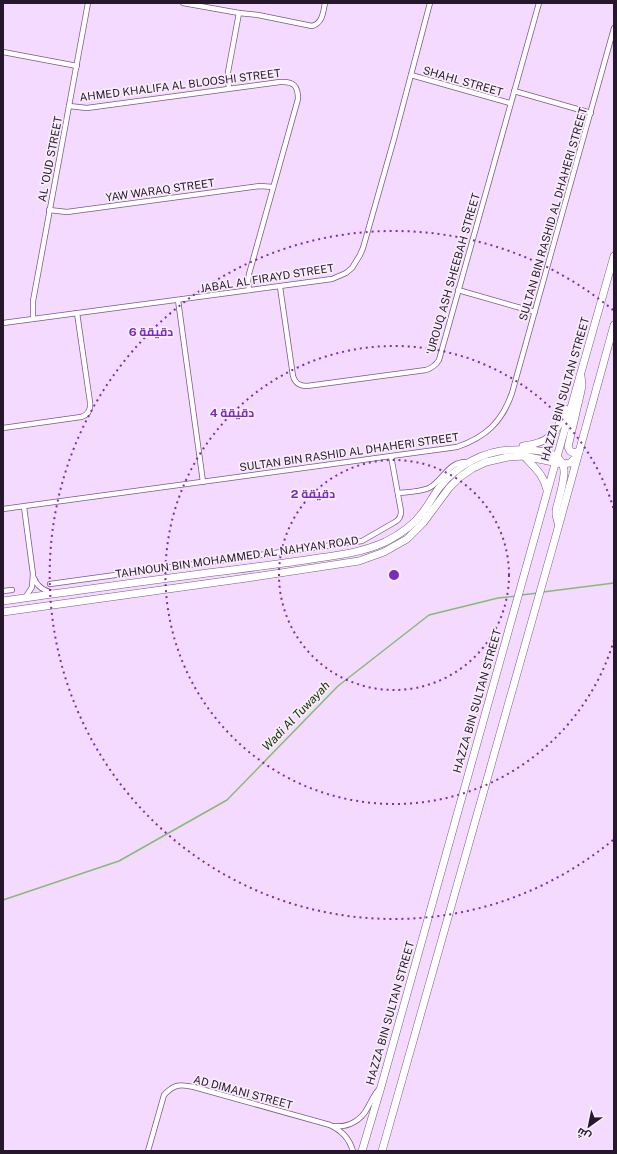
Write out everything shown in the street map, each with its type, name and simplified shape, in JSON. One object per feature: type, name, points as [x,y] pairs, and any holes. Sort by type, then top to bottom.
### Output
[{"type":"main road","name":"HAZZA BIN SULTAN STREET","points":[[362,1151],[547,493],[558,461],[580,373],[614,256]]},
{"type":"main road","points":[[382,1151],[614,326]]},
{"type":"main road","points":[[495,452],[504,448],[539,443],[551,436],[561,422],[573,383],[580,373]]},
{"type":"main road","points":[[579,453],[570,451],[568,447],[582,385],[580,373]]},
{"type":"main road","name":"TAHNOUN BIN MOHAMMED AL NAHYAN ROAD","points":[[3,601],[357,552],[377,546],[408,528],[418,518],[449,477],[481,456],[495,452],[512,450],[532,450],[540,451],[558,461]]},
{"type":"main road","points":[[558,461],[570,463],[579,453]]},
{"type":"main road","points":[[524,456],[544,479],[547,493]]},
{"type":"main road","name":"TAHNOUN BIN MOHAMMED AL NAHYAN ROAD","points":[[3,612],[350,564],[367,559],[400,544],[418,528],[449,488],[467,472],[480,465],[493,460],[524,456],[558,461]]},
{"type":"main road","points":[[558,461],[564,475],[556,510],[559,524]]},
{"type":"main road","points":[[248,578],[266,573],[300,568],[304,565],[304,560]]},
{"type":"street","name":"AL 'OUD STREET","points":[[34,319],[33,301],[88,3]]},
{"type":"street","points":[[183,3],[258,15],[312,26],[321,20],[325,3]]},
{"type":"street","name":"JABAL AL FIRAYD STREET","points":[[3,323],[280,287],[332,279],[346,273],[357,262],[363,248],[430,3]]},
{"type":"street","name":"'UROUQ ASH SHEEBAH STREET","points":[[280,287],[292,376],[294,381],[298,384],[307,386],[426,370],[434,366],[439,360],[539,3]]},
{"type":"street","points":[[229,88],[228,72],[239,13]]},
{"type":"street","name":"SULTAN BIN RASHID AL DHAHERI STREET","points":[[3,509],[457,447],[475,440],[490,429],[498,421],[509,403],[614,28]]},
{"type":"street","points":[[3,52],[76,66]]},
{"type":"street","name":"SHAHL STREET","points":[[411,75],[510,103]]},
{"type":"street","name":"AHMED KHALIFA AL BLOOSHI STREET","points":[[69,106],[81,108],[229,88],[287,82],[296,87],[298,99],[249,274],[248,282],[250,290]]},
{"type":"street","points":[[514,91],[591,113]]},
{"type":"street","name":"YAW WARAQ STREET","points":[[49,210],[67,212],[260,186],[273,187]]},
{"type":"street","points":[[458,290],[535,312]]},
{"type":"street","points":[[178,300],[203,482]]},
{"type":"street","points":[[3,428],[80,417],[85,416],[89,412],[90,402],[77,314]]},
{"type":"street","points":[[50,584],[358,542],[366,539],[395,522],[401,513],[391,456]]},
{"type":"street","points":[[398,493],[427,489],[433,486],[455,464],[461,462],[469,463]]},
{"type":"street","points":[[24,507],[33,574],[32,587],[25,598]]},
{"type":"street","points":[[240,558],[244,568]]},
{"type":"street","points":[[224,571],[228,560]]},
{"type":"street","points":[[33,574],[40,587],[54,594]]},
{"type":"street","points":[[3,591],[12,590]]},
{"type":"street","name":"AD DIMANI STREET","points":[[148,1151],[164,1095],[175,1086],[182,1085],[194,1087],[338,1129],[345,1134],[353,1151]]},
{"type":"street","name":"AD DIMANI STREET","points":[[330,1126],[346,1126],[360,1119],[365,1113],[375,1093],[381,1087]]},
{"type":"waterway","name":"Wadi Al Tuwayah","points":[[543,592],[614,583]]},
{"type":"waterway","name":"Wadi Al Tuwayah","points":[[521,595],[538,593]]},
{"type":"waterway","name":"Wadi Al Tuwayah","points":[[3,900],[119,861],[227,800],[338,686],[429,615],[498,598],[516,596]]}]
